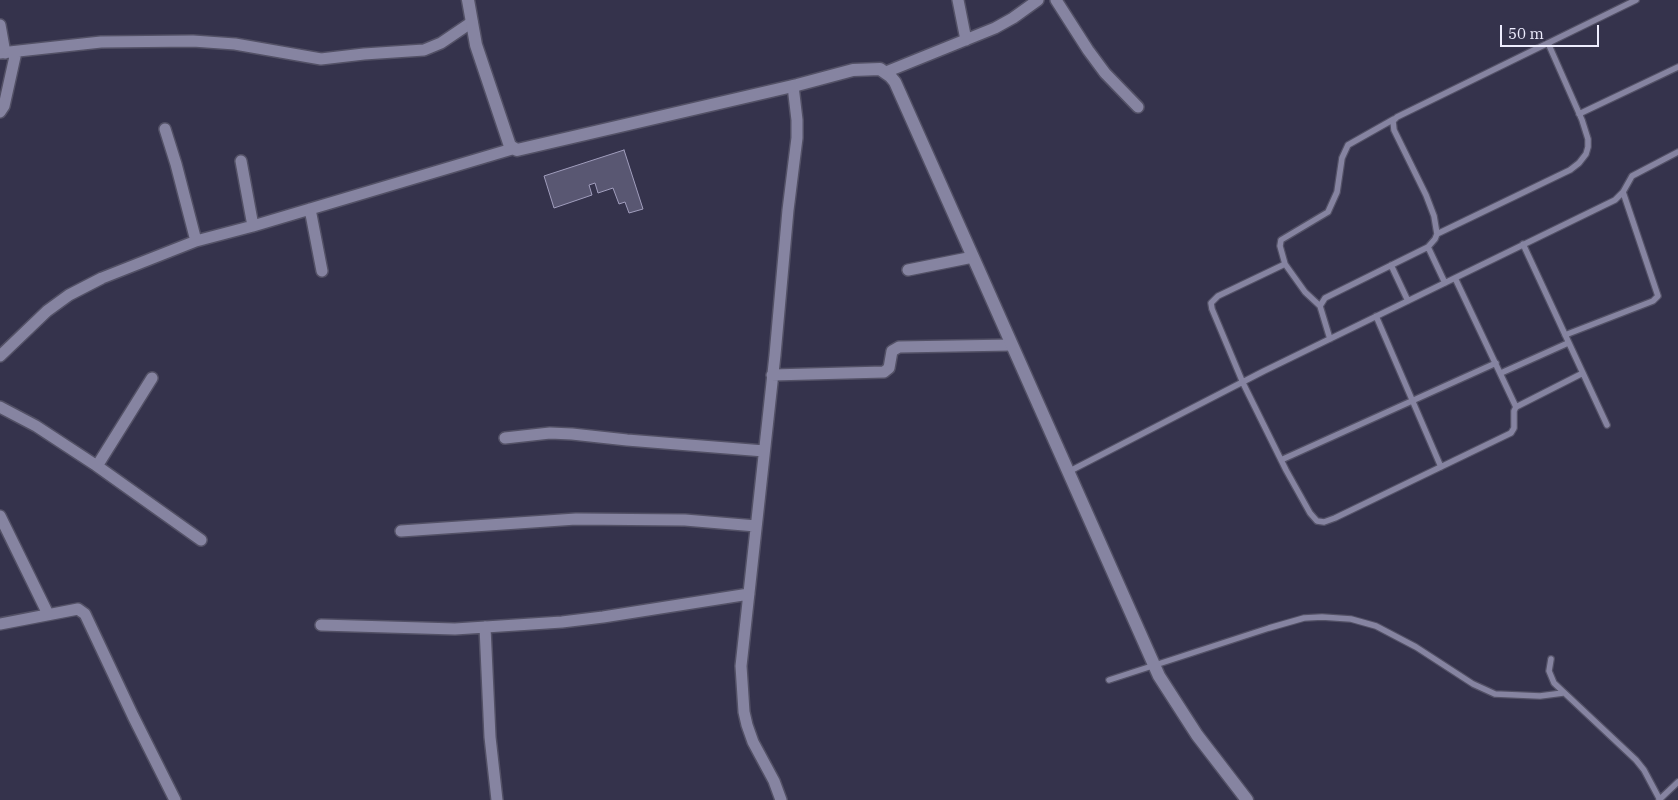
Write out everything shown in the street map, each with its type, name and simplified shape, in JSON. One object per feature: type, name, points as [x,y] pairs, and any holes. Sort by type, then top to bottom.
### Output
[{"type":"main road","points":[[468,0],[476,44],[512,149],[521,150],[853,70],[880,69],[886,72],[895,82],[1159,676],[1196,735],[1247,800]]},
{"type":"street","points":[[958,0],[966,40]]},
{"type":"street","points":[[886,72],[966,40],[1012,18],[1038,0]]},
{"type":"street","points":[[1056,0],[1105,73],[1138,107]]},
{"type":"street","points":[[7,53],[101,42],[193,41],[235,44],[321,59],[424,50],[441,43],[472,22]]},
{"type":"street","points":[[0,26],[7,53],[4,106],[0,112]]},
{"type":"street","points":[[781,800],[774,781],[753,742],[744,712],[741,666],[797,138],[793,86]]},
{"type":"street","points":[[165,129],[196,241]]},
{"type":"street","points":[[0,356],[47,311],[69,294],[102,278],[196,241],[512,149]]},
{"type":"street","points":[[241,161],[252,226]]},
{"type":"street","points":[[310,209],[322,271]]},
{"type":"street","points":[[908,270],[973,257]]},
{"type":"street","points":[[772,375],[884,372],[889,368],[892,351],[898,347],[1011,345]]},
{"type":"street","points":[[97,466],[152,378]]},
{"type":"street","points":[[0,407],[36,426],[97,466],[200,540]]},
{"type":"street","points":[[505,438],[564,433],[764,451]]},
{"type":"street","points":[[0,516],[48,614]]},
{"type":"street","points":[[401,531],[576,519],[676,520],[756,526]]},
{"type":"street","points":[[321,625],[455,629],[484,627],[603,617],[748,594]]},
{"type":"street","points":[[0,624],[78,609],[86,614],[175,800]]},
{"type":"street","points":[[484,627],[490,737],[497,800]]},
{"type":"lane","points":[[1330,339],[1320,306],[1305,292],[1285,264],[1280,246],[1281,240],[1328,212],[1337,192],[1342,158],[1348,145],[1394,120],[1636,0]]},
{"type":"lane","points":[[1437,234],[1570,170],[1579,164],[1586,154],[1588,139],[1548,43]]},
{"type":"lane","points":[[1579,114],[1678,67]]},
{"type":"lane","points":[[1320,306],[1325,298],[1333,293],[1433,244],[1437,234],[1426,195],[1394,130],[1392,124],[1394,120]]},
{"type":"lane","points":[[1068,472],[1376,316],[1615,200],[1623,192],[1632,176],[1678,152]]},
{"type":"lane","points":[[1565,335],[1653,301],[1658,296],[1623,192]]},
{"type":"lane","points":[[1523,244],[1607,426]]},
{"type":"lane","points":[[1428,247],[1445,283]]},
{"type":"lane","points":[[1285,264],[1218,296],[1211,303],[1243,383],[1281,460],[1310,513],[1316,520],[1324,522],[1334,518],[1511,432],[1514,428],[1514,411],[1516,407],[1582,374]]},
{"type":"lane","points":[[1391,265],[1408,301]]},
{"type":"lane","points":[[1455,278],[1516,407]]},
{"type":"lane","points":[[1376,316],[1441,467]]},
{"type":"lane","points":[[1501,373],[1568,343]]},
{"type":"lane","points":[[1281,460],[1496,363]]},
{"type":"lane","points":[[1109,680],[1304,618],[1341,618],[1376,626],[1416,647],[1473,684],[1495,694],[1540,696],[1563,693]]},
{"type":"lane","points":[[1551,659],[1550,678],[1563,693],[1636,760],[1644,770],[1660,800],[1678,782]]},
{"type":"building","points":[[624,150],[643,209],[629,213],[625,202],[619,204],[613,188],[598,193],[595,183],[589,185],[592,195],[554,208],[544,176]]}]
